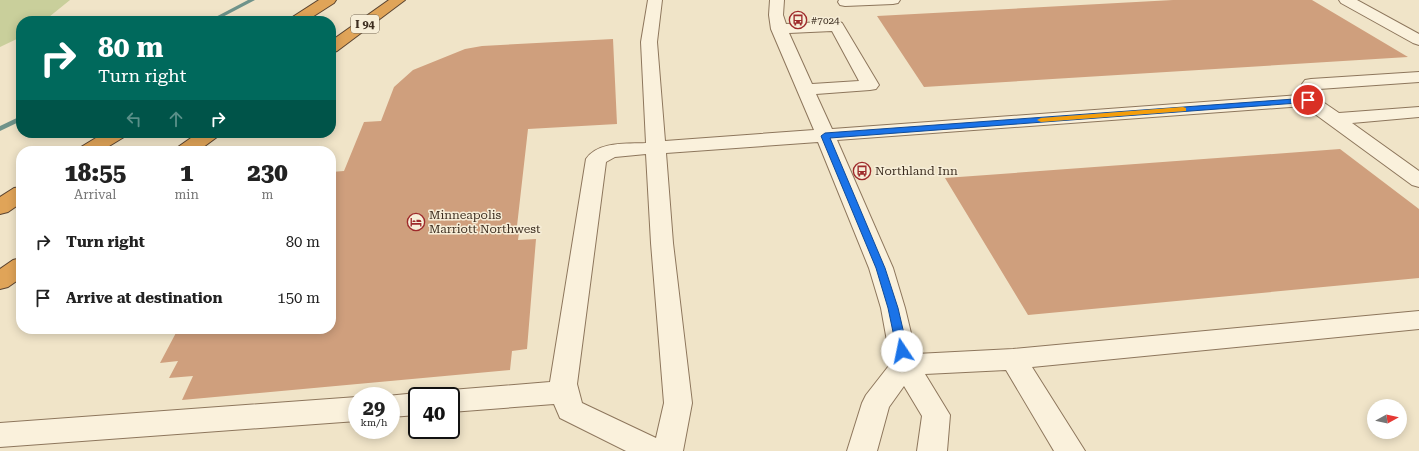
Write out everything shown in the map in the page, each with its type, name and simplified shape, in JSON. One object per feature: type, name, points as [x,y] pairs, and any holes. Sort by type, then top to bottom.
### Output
[{"type":"highway","points":[[304,16],[329,0]]},
{"type":"highway","name":"I 94","points":[[336,44],[398,0]]},
{"type":"highway","points":[[96,146],[109,138]]},
{"type":"highway","points":[[192,146],[203,138]]},
{"type":"highway","points":[[0,206],[16,196]]},
{"type":"highway","points":[[0,281],[16,270]]},
{"type":"street","points":[[654,0],[649,42],[662,242],[678,403],[668,451]]},
{"type":"street","points":[[777,0],[776,15],[779,29],[881,268],[893,308],[905,365],[936,416],[932,451]]},
{"type":"street","points":[[845,2],[893,0]]},
{"type":"street","points":[[1346,0],[1419,40]]},
{"type":"street","points":[[779,29],[836,26],[870,85],[805,90]]},
{"type":"street","points":[[1308,100],[1311,84],[1419,77]]},
{"type":"street","points":[[654,451],[570,410],[563,384],[596,159],[611,151],[1308,100],[1419,181]]},
{"type":"street","points":[[1334,119],[1419,112]]},
{"type":"street","points":[[862,451],[876,403],[905,365],[1013,359],[1419,320]]},
{"type":"street","points":[[1013,359],[1070,451]]},
{"type":"street","points":[[460,400],[565,392]]},
{"type":"street","points":[[0,435],[348,410]]},
{"type":"green space","points":[[0,0],[70,0],[50,16],[16,16],[16,39],[0,47]]},
{"type":"building","points":[[1173,0],[1312,0],[1408,57],[924,87],[877,16]]},
{"type":"building","name":"Minneapolis Marriott Northwest","points":[[613,39],[617,124],[528,129],[517,226],[520,226],[518,240],[536,239],[527,349],[512,351],[510,370],[182,400],[193,376],[169,378],[178,361],[160,363],[175,334],[336,334],[336,172],[344,171],[364,122],[381,121],[394,87],[413,70],[465,49],[482,46]]},
{"type":"building","points":[[1340,149],[1419,209],[1419,278],[1028,315],[945,178]]},
{"type":"waterway","points":[[221,16],[252,0]]},
{"type":"waterway","points":[[0,129],[16,121]]},
{"type":"slow traffic","points":[[1041,120],[1183,110]]},
{"type":"place","name":"#7024","points":[[798,20]]},
{"type":"place","name":"Northland Inn","points":[[862,171]]},
{"type":"place","name":"Minneapolis Marriott Northwest","points":[[416,222]]},
{"type":"route","points":[[902,351],[893,308],[881,268],[865,227],[825,136],[1308,100]]}]
